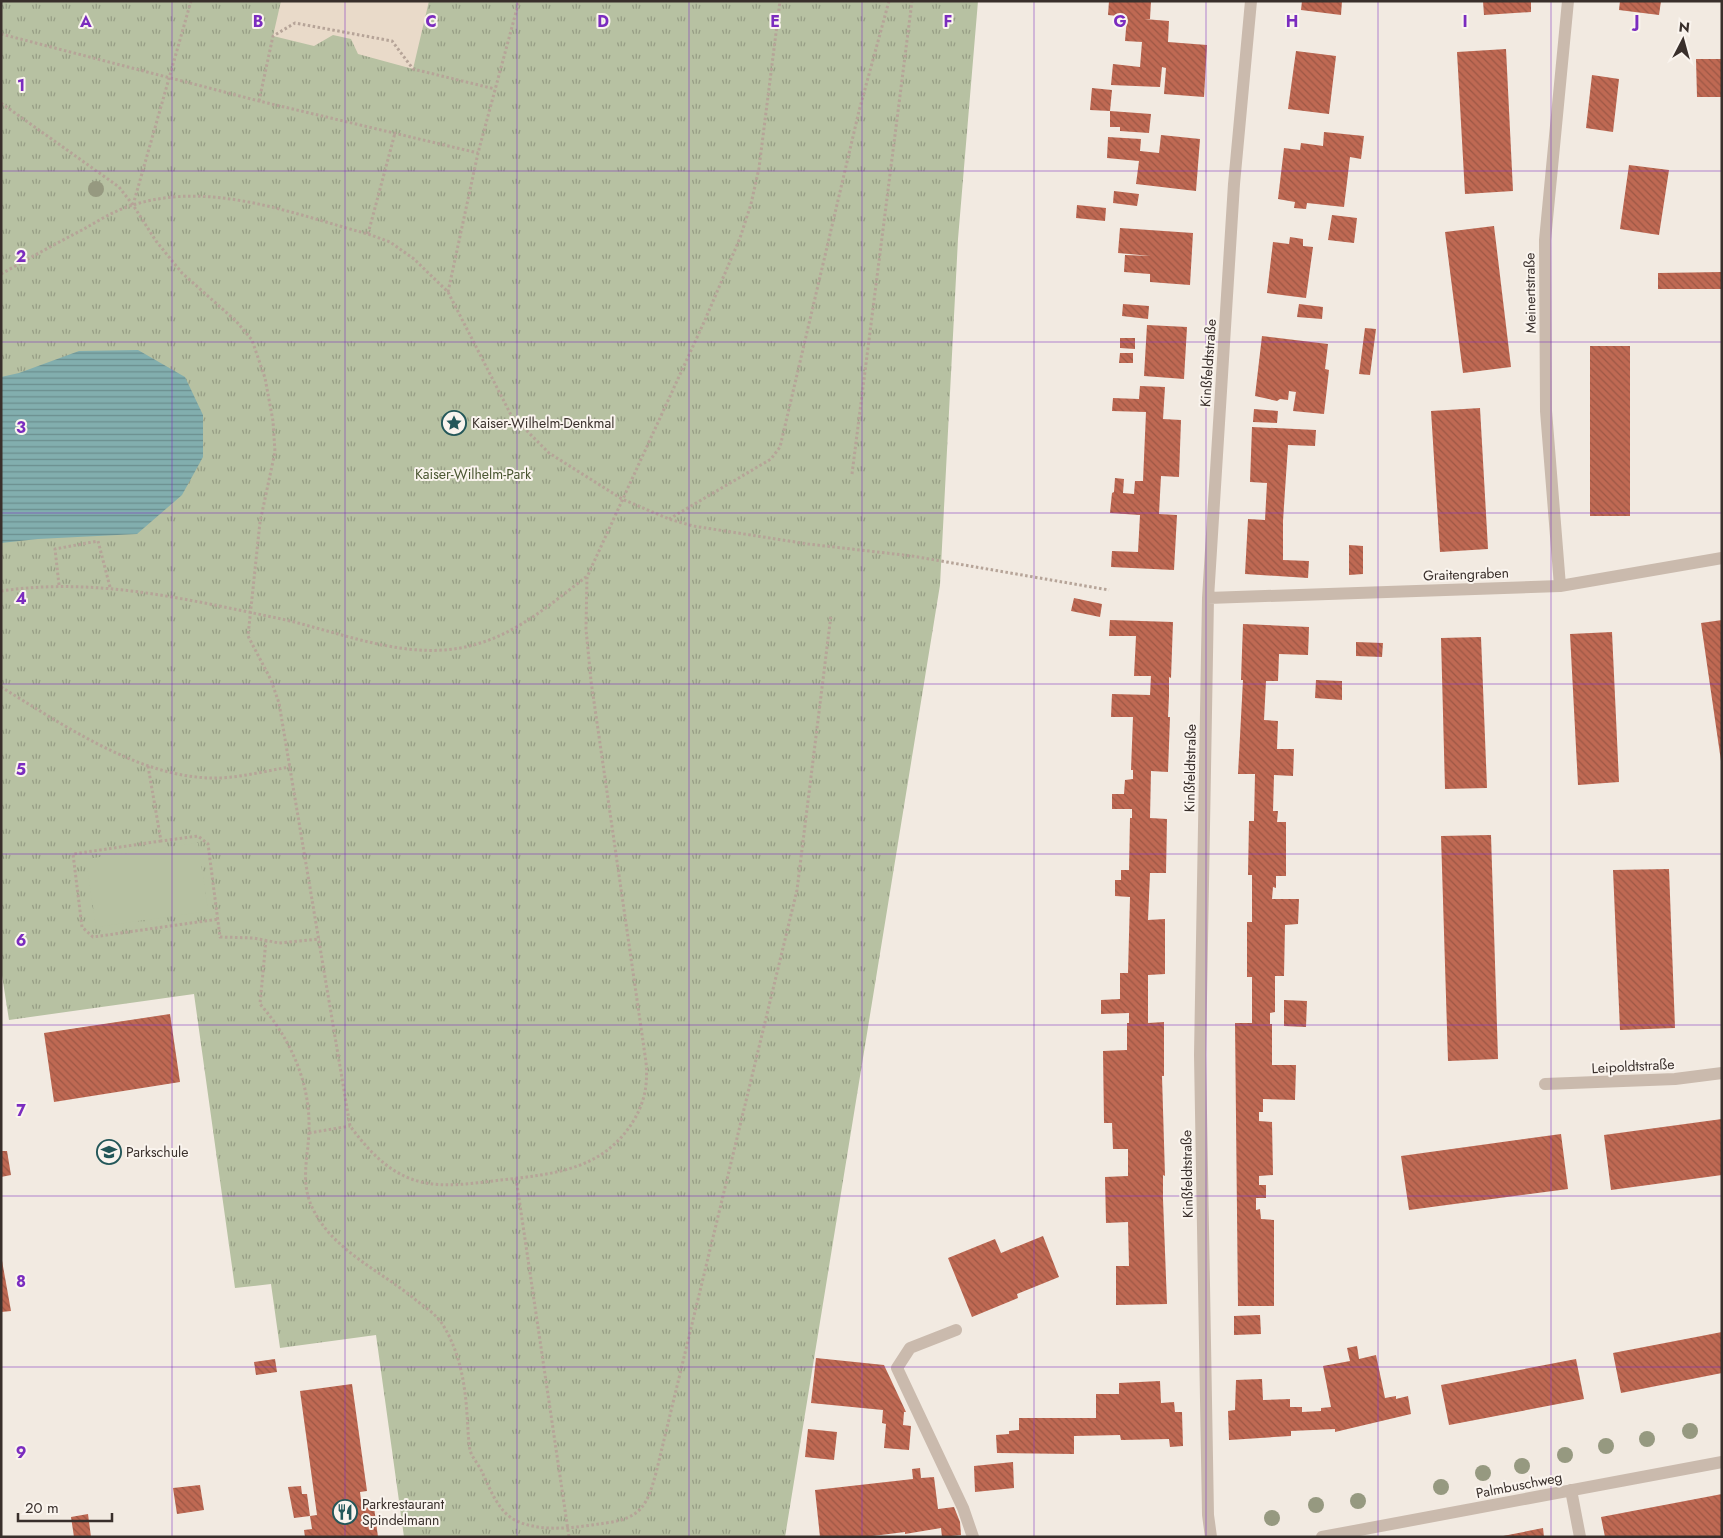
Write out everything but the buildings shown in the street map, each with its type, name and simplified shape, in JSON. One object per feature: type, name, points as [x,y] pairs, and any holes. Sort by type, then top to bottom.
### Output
[{"type":"street","name":"Kinßfeldtstraße","points":[[1211,1537],[1208,1505],[1200,1055],[1208,598],[1234,184],[1252,1]]},
{"type":"street","name":"Meinertstraße","points":[[1560,586],[1546,411],[1545,240],[1568,1]]},
{"type":"street","name":"Graitengraben","points":[[1208,598],[1560,586],[1722,558]]},
{"type":"street","name":"Leipoldtstraße","points":[[1546,1084],[1675,1079],[1722,1073]]},
{"type":"street","points":[[956,1330],[910,1348],[897,1368],[963,1508],[973,1537]]},
{"type":"street","name":"Palmbuschweg","points":[[1322,1537],[1722,1462]]},
{"type":"street","points":[[1571,1490],[1580,1537]]},
{"type":"path","points":[[133,205],[190,1]]},
{"type":"path","points":[[448,292],[478,153],[519,1]]},
{"type":"path","points":[[1,103],[119,187],[156,241],[182,273],[236,321],[252,340],[265,378],[273,421],[275,452],[260,522],[248,636],[271,680],[279,703],[350,1126],[383,1163],[401,1174],[421,1182],[443,1184],[516,1178],[578,1166],[598,1158],[612,1149],[625,1135],[635,1119],[642,1106],[647,1088],[646,1062],[591,681],[586,629],[586,577],[705,320],[740,238],[751,204],[759,168],[780,1]]},
{"type":"path","points":[[669,519],[771,459],[780,447],[859,110],[889,1]]},
{"type":"path","points":[[852,474],[912,1]]},
{"type":"path","points":[[259,101],[273,36],[295,23],[392,41],[413,69],[495,89]]},
{"type":"path","points":[[1,34],[259,101],[478,153]]},
{"type":"path","points":[[368,234],[395,134]]},
{"type":"path","points":[[1,274],[100,220],[133,205],[201,195],[231,198],[368,234],[390,242],[414,259],[448,292],[511,415],[549,453],[622,499],[669,519],[720,531],[808,544],[912,556],[1109,590]]},
{"type":"path","points":[[59,585],[55,549],[98,542],[110,587]]},
{"type":"path","points":[[1,591],[59,585],[110,587],[250,614],[405,649],[440,651],[477,644],[516,629],[586,577]]},
{"type":"path","points":[[266,940],[260,1004],[275,1021],[292,1051],[302,1076],[309,1110],[305,1182],[312,1208],[330,1234],[350,1253],[379,1271],[439,1319],[455,1346],[466,1395],[471,1451],[495,1500],[512,1518],[533,1525],[567,1528],[628,1518],[645,1506],[650,1495],[797,890],[831,615]]},
{"type":"path","points":[[1,687],[111,751],[148,766],[186,776],[212,778],[290,767]]},
{"type":"path","points":[[148,766],[161,841]]},
{"type":"path","points":[[219,919],[93,937],[82,927],[73,854],[198,836],[208,844],[219,919],[220,937],[266,940],[279,943],[320,939]]},
{"type":"path","points":[[309,1133],[350,1126]]},
{"type":"path","points":[[516,1178],[569,1537]]},
{"type":"green space","name":"Kaiser-Wilhelm-Park","points":[[1,1],[978,1],[958,239],[940,585],[785,1537],[404,1537],[376,1335],[280,1348],[271,1284],[235,1288],[194,994],[9,1020],[1,969]]},
{"type":"green space","points":[[198,843],[208,911],[96,927],[86,859]]},
{"type":"shaded area","points":[[281,1],[429,1],[413,69],[358,54],[351,39],[333,35],[314,46],[273,36]]},
{"type":"water","points":[[138,350],[185,377],[203,415],[203,457],[182,495],[137,534],[38,539],[1,543],[1,377],[19,373],[79,351]]},
{"type":"place","name":"Kaiser-Wilhelm-Denkmal","points":[[454,423]]},
{"type":"place","name":"Parkschule","points":[[109,1152]]},
{"type":"place","name":"Parkrestaurant Spindelmann","points":[[345,1512]]}]
